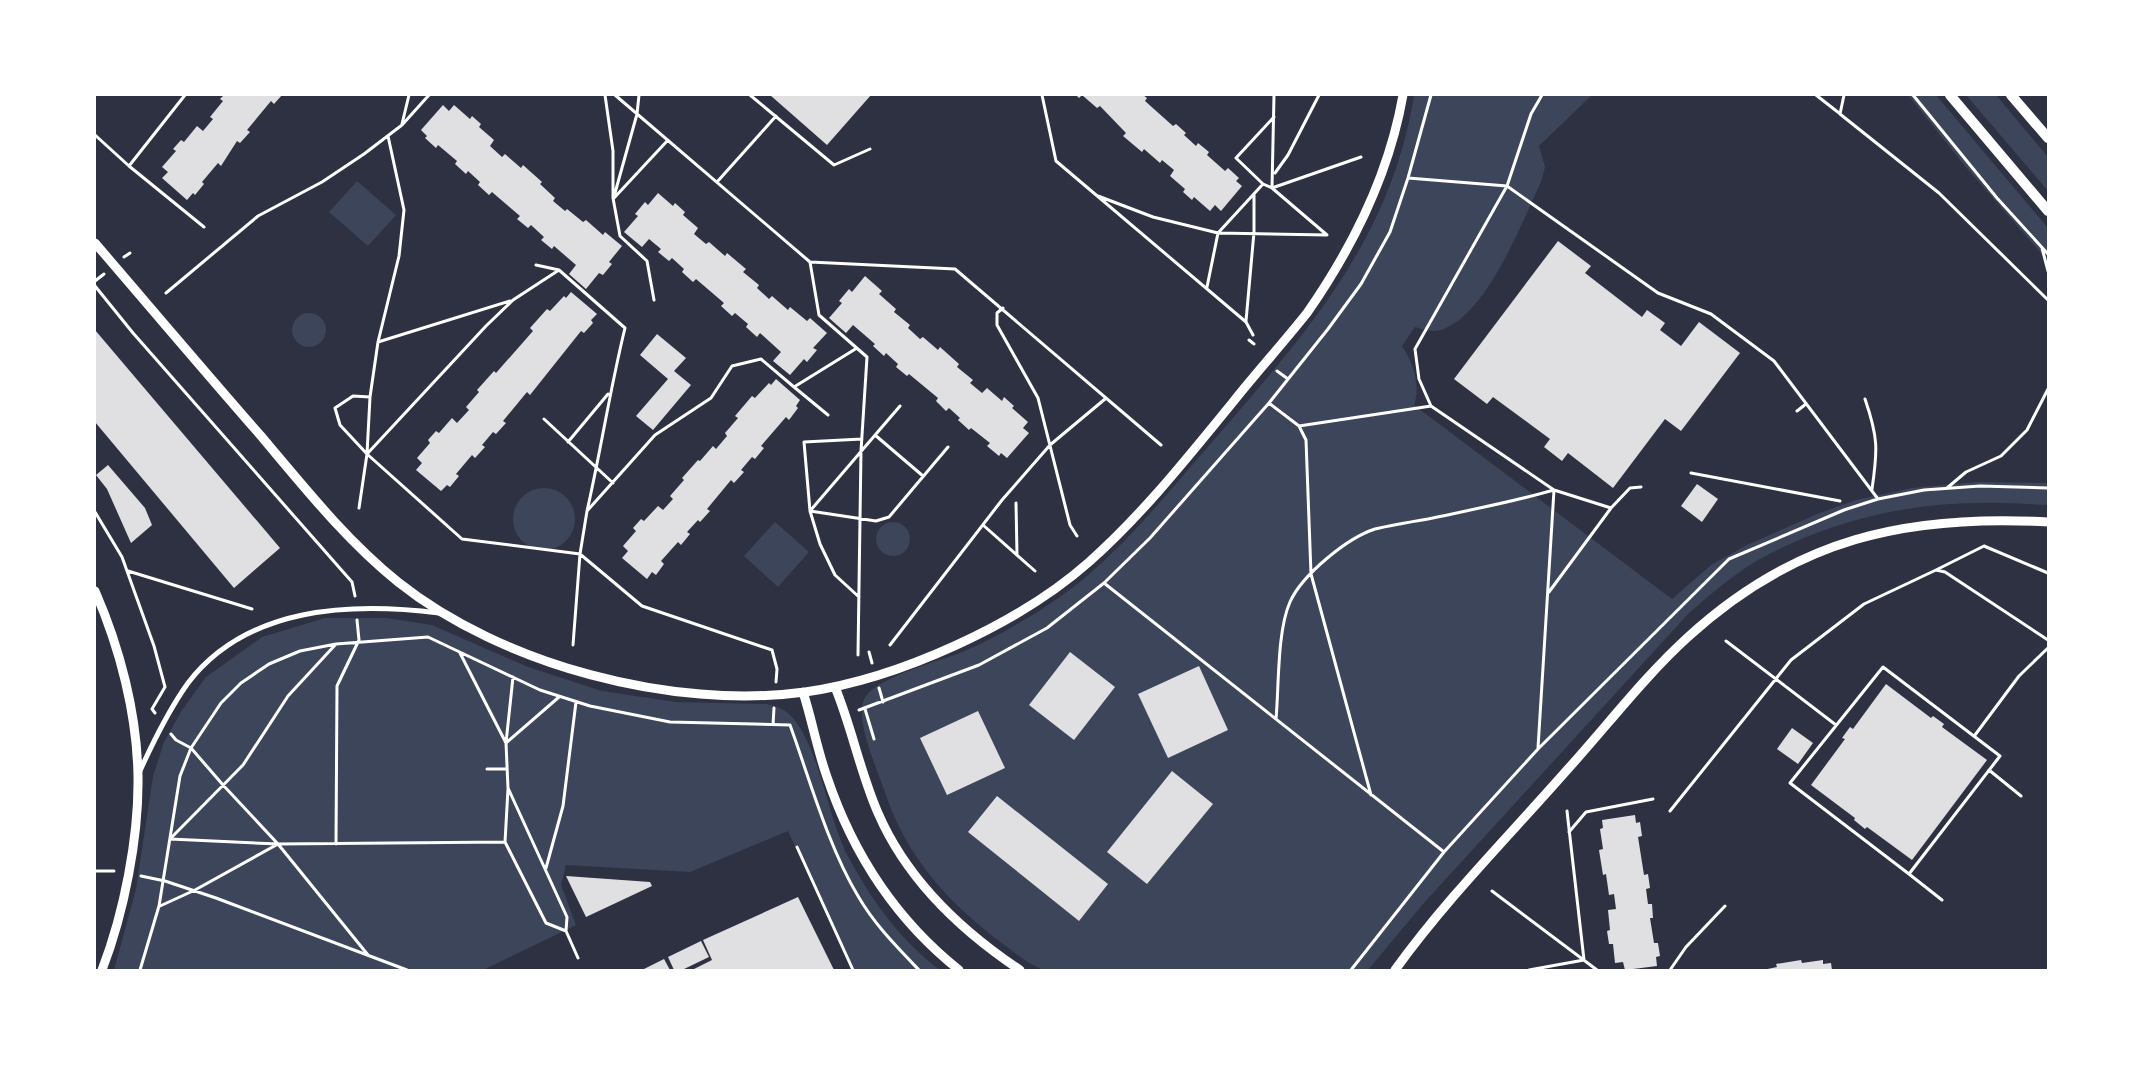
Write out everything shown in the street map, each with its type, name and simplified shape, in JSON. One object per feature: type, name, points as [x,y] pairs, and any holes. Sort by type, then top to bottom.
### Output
[{"type":"main road","points":[[1950,95],[2048,211]]},
{"type":"main road","points":[[2011,95],[2048,138]]},
{"type":"street","points":[[95,243],[332,520],[399,582],[442,613],[526,654],[566,668],[646,688],[681,692],[732,694],[775,695],[803,692],[835,687],[923,658],[967,640],[1006,619],[1087,564],[1126,526],[1182,463],[1307,313],[1325,288],[1359,229],[1376,190],[1392,142],[1403,95]]},
{"type":"street","points":[[1395,970],[1470,875],[1563,775],[1646,680],[1687,638],[1724,606],[1758,582],[1803,558],[1866,536],[1957,521],[1996,519],[2048,522]]},
{"type":"street","points":[[95,592],[107,619],[118,654],[130,709],[138,776],[128,873],[119,914],[102,970]]},
{"type":"street","points":[[138,776],[155,739],[189,683],[213,657],[248,632],[284,618],[326,610],[402,608],[442,613]]},
{"type":"street","points":[[835,687],[846,713],[857,758],[878,814],[912,872],[942,908],[997,955],[1020,970]]},
{"type":"street","points":[[803,692],[826,776],[845,825],[866,867],[889,900],[916,931],[959,970]]},
{"type":"path","points":[[129,166],[185,95]]},
{"type":"path","points":[[402,124],[409,95]]},
{"type":"path","points":[[166,293],[258,216],[322,182],[388,136],[429,95]]},
{"type":"path","points":[[605,95],[613,151],[613,198],[620,236],[647,261],[654,300]]},
{"type":"path","points":[[615,95],[810,262],[955,269],[1002,308],[1104,399],[1160,445]]},
{"type":"path","points":[[613,198],[637,114],[640,95]]},
{"type":"path","points":[[750,95],[834,166],[870,149]]},
{"type":"path","points":[[1042,95],[1056,161],[1246,322],[1253,335]]},
{"type":"path","points":[[1272,188],[1274,174],[1274,95]]},
{"type":"path","points":[[1274,174],[1288,155],[1319,95]]},
{"type":"path","points":[[1542,95],[1531,114],[1507,186],[1415,350],[1419,379],[1431,406],[1554,490],[1611,508]]},
{"type":"path","points":[[1816,95],[1939,193],[2048,300]]},
{"type":"path","points":[[1840,114],[1844,95]]},
{"type":"path","points":[[1913,95],[1997,198],[2048,254]]},
{"type":"path","points":[[717,182],[776,116]]},
{"type":"path","points":[[1098,196],[1153,216],[1218,233],[1254,232],[1327,235],[1272,188],[1263,184],[1236,158],[1274,116]]},
{"type":"path","points":[[95,135],[129,166],[204,227]]},
{"type":"path","points":[[359,508],[367,454],[370,397],[378,342],[399,256],[404,210],[388,136]]},
{"type":"path","points":[[613,198],[668,140]]},
{"type":"path","points":[[1272,188],[1361,157]]},
{"type":"path","points":[[1408,178],[1507,186],[1658,293],[1711,314],[1774,361],[1878,499]]},
{"type":"path","points":[[1206,287],[1218,233],[1263,184]]},
{"type":"path","points":[[1246,322],[1254,232],[1254,194]]},
{"type":"path","points":[[2042,247],[2048,271]]},
{"type":"path","points":[[810,262],[819,315],[867,357],[861,451],[858,655]]},
{"type":"path","points":[[536,265],[559,270],[625,328],[609,393],[597,467],[587,511],[580,554],[573,646]]},
{"type":"path","points":[[367,454],[486,326],[513,300],[559,270]]},
{"type":"path","points":[[95,286],[133,333],[352,582],[359,640],[337,686],[336,844]]},
{"type":"path","points":[[378,342],[513,300]]},
{"type":"path","points":[[1002,308],[997,313],[997,325],[1038,398],[1070,525],[1077,536]]},
{"type":"path","points":[[1249,340],[1254,344]]},
{"type":"path","points":[[794,386],[857,348]]},
{"type":"path","points":[[587,511],[655,435],[711,398],[732,366],[761,359],[828,415]]},
{"type":"path","points":[[1274,369],[1288,380]]},
{"type":"path","points":[[1946,488],[1966,472],[2001,456],[2027,430],[2048,389]]},
{"type":"path","points":[[568,442],[609,393]]},
{"type":"path","points":[[370,397],[353,396],[336,408],[340,425],[367,454],[462,539],[580,554],[642,606],[772,650],[777,670]]},
{"type":"path","points":[[890,645],[1050,444],[1104,399]]},
{"type":"path","points":[[1865,399],[1874,425],[1877,445],[1872,490]]},
{"type":"path","points":[[1269,403],[1299,426],[1306,440],[1311,574],[1372,795]]},
{"type":"path","points":[[1798,412],[1806,404]]},
{"type":"path","points":[[810,511],[900,406]]},
{"type":"path","points":[[1299,426],[1431,406]]},
{"type":"path","points":[[544,419],[613,483]]},
{"type":"path","points":[[875,435],[924,476]]},
{"type":"path","points":[[859,598],[835,575],[820,544],[810,511],[804,442],[862,438]]},
{"type":"path","points":[[810,511],[861,520],[876,521],[889,517],[948,447]]},
{"type":"path","points":[[1691,473],[1840,501]]},
{"type":"path","points":[[1548,593],[1611,508],[1630,488],[1641,487]]},
{"type":"path","points":[[1276,719],[1284,621],[1289,602],[1311,574],[1340,548],[1374,530],[1516,501],[1554,490]]},
{"type":"path","points":[[1538,749],[1554,490]]},
{"type":"path","points":[[1016,503],[1017,554]]},
{"type":"path","points":[[983,526],[1035,571]]},
{"type":"path","points":[[1670,811],[1790,660],[1864,604],[1984,546],[2048,573]]},
{"type":"path","points":[[1936,570],[1945,572],[2048,640]]},
{"type":"path","points":[[127,571],[252,609]]},
{"type":"path","points":[[1104,583],[1444,852]]},
{"type":"path","points":[[368,955],[278,844],[223,785],[192,748],[222,702],[241,683],[269,664],[300,651],[359,640],[428,637],[540,690],[576,702],[670,722],[790,725],[828,833],[857,896],[890,940],[919,970]]},
{"type":"path","points":[[1726,641],[1836,726]]},
{"type":"path","points":[[336,644],[288,696],[243,765],[170,839],[278,844],[504,842]]},
{"type":"path","points":[[1975,735],[2019,676],[2048,648]]},
{"type":"path","points":[[460,652],[506,743]]},
{"type":"path","points":[[1908,874],[2000,756],[1975,735],[1883,668],[1790,783],[1908,874],[1942,900]]},
{"type":"path","points":[[513,677],[506,743],[508,788],[504,842],[546,923],[566,931]]},
{"type":"path","points":[[506,743],[560,696]]},
{"type":"path","points":[[545,868],[563,806],[576,702]]},
{"type":"path","points":[[865,708],[874,739]]},
{"type":"path","points":[[487,768],[506,769]]},
{"type":"path","points":[[1989,770],[2021,796]]},
{"type":"path","points":[[508,788],[568,917],[566,931],[578,958]]},
{"type":"path","points":[[1569,832],[1586,812],[1653,799]]},
{"type":"path","points":[[1567,811],[1584,960]]},
{"type":"path","points":[[159,906],[195,890],[278,844]]},
{"type":"path","points":[[797,847],[853,970]]},
{"type":"path","points":[[95,871],[116,871]]},
{"type":"path","points":[[138,876],[195,890],[407,970]]},
{"type":"path","points":[[1492,891],[1597,970]]},
{"type":"path","points":[[1670,970],[1686,947],[1725,906]]},
{"type":"path","points":[[1529,970],[1584,960]]},
{"type":"shaded area","points":[[1414,95],[1592,95],[1539,146],[1545,167],[1541,182],[1502,264],[1475,304],[1460,319],[1444,329],[1433,331],[1415,327],[1402,346],[1410,359],[1415,374],[1417,390],[1414,405],[1672,599],[1711,565],[1747,545],[1817,514],[1856,500],[1912,488],[1977,482],[2048,483],[2048,505],[1951,504],[1894,511],[1810,535],[1758,560],[1740,572],[1689,613],[1423,904],[1368,970],[1117,970],[1067,972],[1041,969],[1016,954],[964,912],[931,877],[917,857],[904,837],[893,814],[872,756],[864,728],[862,705],[866,696],[884,682],[910,670],[972,647],[1003,632],[1042,609],[1087,576],[1146,518],[1271,374],[1304,333],[1334,290],[1361,246],[1384,200],[1402,150]]},
{"type":"shaded area","points":[[1908,95],[1936,95],[2048,228],[2048,261],[1965,166]]},
{"type":"shaded area","points":[[1966,95],[1996,95],[2048,157],[2048,191]]},
{"type":"shaded area","points":[[357,181],[396,215],[368,246],[329,212]]},
{"type":"shaded area","points":[[309,313],[321,318],[326,330],[321,342],[309,347],[297,342],[292,330],[297,318]]},
{"type":"shaded area","points":[[538,488],[550,488],[566,497],[573,507],[575,519],[573,531],[566,541],[550,550],[538,550],[527,545],[518,536],[513,525],[513,513],[518,502],[527,493]]},
{"type":"shaded area","points":[[775,522],[809,552],[778,587],[744,556]]},
{"type":"shaded area","points":[[893,522],[905,527],[910,539],[905,551],[893,556],[881,551],[876,539],[881,527]]},
{"type":"shaded area","points":[[325,618],[387,618],[432,625],[528,667],[602,691],[676,702],[766,704],[782,709],[790,715],[800,728],[808,744],[842,842],[867,890],[900,933],[940,970],[853,970],[788,831],[690,872],[566,865],[561,885],[576,925],[483,970],[114,970],[136,889],[153,776],[164,742],[182,710],[206,677],[262,637]]},
{"type":"building","points":[[224,95],[282,95],[274,104],[271,101],[247,130],[250,132],[240,143],[237,141],[221,166],[218,163],[202,182],[204,184],[195,195],[193,193],[187,200],[162,178],[168,172],[162,167],[176,151],[173,149],[181,140],[184,142],[197,126],[203,131],[213,119],[210,117],[223,101],[220,99]]},
{"type":"building","points":[[770,95],[871,95],[827,145]]},
{"type":"building","points":[[1082,95],[1143,95],[1147,98],[1145,101],[1173,126],[1176,124],[1196,146],[1198,143],[1209,152],[1207,155],[1225,171],[1228,168],[1239,178],[1236,181],[1242,186],[1221,211],[1215,205],[1210,211],[1194,197],[1192,200],[1183,192],[1185,189],[1170,176],[1174,170],[1162,160],[1160,163],[1144,149],[1142,152],[1123,136],[1126,133],[1100,106],[1097,108]]},
{"type":"building","points":[[443,105],[449,111],[454,105],[470,119],[472,116],[481,124],[479,127],[494,140],[490,146],[502,157],[505,154],[521,168],[523,165],[542,182],[540,184],[555,198],[553,201],[565,211],[567,209],[583,222],[586,220],[603,235],[605,232],[622,246],[609,262],[612,264],[603,275],[599,273],[586,289],[569,274],[576,265],[554,246],[552,249],[541,240],[544,237],[531,225],[528,228],[517,219],[520,216],[492,192],[489,195],[478,185],[480,182],[468,171],[466,174],[455,164],[457,161],[438,145],[436,148],[425,138],[427,136],[421,130]]},
{"type":"building","points":[[658,193],[673,206],[675,203],[685,212],[683,215],[698,228],[694,234],[706,244],[709,242],[725,256],[727,253],[746,269],[743,272],[759,285],[757,288],[769,299],[772,296],[788,310],[790,307],[807,321],[810,318],[827,333],[813,348],[817,350],[807,362],[804,359],[790,375],[773,361],[781,352],[760,333],[757,337],[746,327],[748,324],[735,313],[732,316],[721,306],[724,303],[696,279],[693,282],[682,272],[684,269],[672,258],[669,261],[658,252],[661,249],[649,239],[642,247],[624,232],[638,216],[635,214],[645,202],[648,205]]},
{"type":"building","points":[[1558,241],[1591,266],[1585,273],[1642,317],[1647,310],[1665,323],[1660,330],[1681,346],[1699,322],[1740,353],[1681,431],[1665,419],[1613,488],[1568,453],[1562,461],[1544,447],[1550,439],[1493,397],[1487,404],[1454,379]]},
{"type":"building","points":[[865,276],[882,291],[879,294],[896,309],[894,312],[910,325],[908,328],[920,339],[923,337],[938,350],[940,347],[959,364],[957,367],[973,380],[970,383],[982,393],[987,388],[1002,401],[1004,397],[1014,406],[1012,408],[1028,422],[1023,428],[1029,433],[1007,458],[1001,453],[999,456],[987,446],[990,443],[971,428],[969,430],[949,408],[946,411],[936,401],[938,398],[909,374],[907,376],[896,367],[898,364],[886,353],[884,356],[873,346],[875,344],[853,325],[846,333],[829,318],[842,303],[839,301],[849,289],[852,292]]},
{"type":"building","points":[[571,292],[597,314],[591,320],[593,323],[584,333],[581,331],[530,395],[527,392],[503,421],[506,423],[496,434],[493,432],[482,445],[485,447],[475,458],[472,455],[456,474],[459,476],[450,487],[447,485],[441,491],[416,470],[422,463],[417,458],[430,443],[428,440],[436,431],[439,433],[452,418],[457,423],[469,410],[466,407],[479,392],[477,390],[494,371],[496,373],[533,331],[530,328],[547,309],[550,311],[564,296],[566,298]]},
{"type":"building","points":[[95,330],[280,548],[234,588],[95,422]]},
{"type":"building","points":[[657,334],[686,358],[674,371],[691,385],[653,430],[636,416],[668,379],[640,355]]},
{"type":"building","points":[[776,379],[800,400],[796,406],[798,408],[789,420],[786,417],[761,446],[764,448],[755,459],[752,457],[741,470],[744,472],[734,483],[731,480],[707,509],[710,511],[687,532],[690,534],[681,545],[678,542],[661,561],[664,564],[656,575],[652,572],[647,579],[622,558],[628,551],[623,546],[636,531],[633,528],[641,519],[644,521],[658,506],[663,510],[673,499],[670,496],[684,480],[682,478],[713,446],[716,449],[727,436],[725,433],[738,418],[735,416],[752,396],[755,398],[769,383],[771,385]]},
{"type":"building","points":[[108,465],[145,508],[152,525],[131,543],[107,489],[96,475]]},
{"type":"building","points":[[1697,484],[1718,499],[1702,522],[1681,506]]},
{"type":"building","points":[[1070,652],[1115,687],[1074,740],[1029,705]]},
{"type":"building","points":[[1199,666],[1228,730],[1168,758],[1138,694]]},
{"type":"building","points":[[1886,684],[1931,718],[1933,716],[1944,724],[1942,727],[1987,760],[1912,860],[1867,827],[1865,829],[1854,820],[1855,818],[1811,785],[1845,739],[1842,738],[1850,727],[1853,729]]},
{"type":"building","points":[[978,711],[1005,768],[947,795],[920,738]]},
{"type":"building","points":[[1792,728],[1813,743],[1798,764],[1777,749]]},
{"type":"building","points":[[1172,771],[1213,804],[1147,884],[1107,852]]},
{"type":"building","points":[[997,796],[1108,884],[1079,921],[968,832]]},
{"type":"building","points":[[1635,815],[1636,823],[1640,822],[1642,836],[1638,837],[1644,875],[1648,874],[1650,888],[1646,889],[1648,904],[1652,904],[1653,918],[1650,918],[1654,943],[1658,943],[1660,956],[1656,957],[1657,966],[1625,970],[1623,962],[1615,963],[1613,944],[1609,944],[1607,931],[1610,930],[1608,910],[1616,909],[1614,894],[1609,895],[1606,874],[1603,875],[1599,850],[1603,849],[1600,829],[1603,828],[1602,820]]},
{"type":"building","points":[[566,876],[650,882],[652,886],[586,917]]},
{"type":"building","points":[[798,897],[834,970],[692,970],[712,960],[703,940]]},
{"type":"building","points":[[701,941],[709,957],[682,970],[674,970],[668,957]]},
{"type":"building","points":[[664,959],[670,970],[642,970]]},
{"type":"building","points":[[1801,960],[1802,963],[1823,960],[1823,964],[1831,963],[1832,970],[1763,970],[1777,967],[1776,964]]}]
